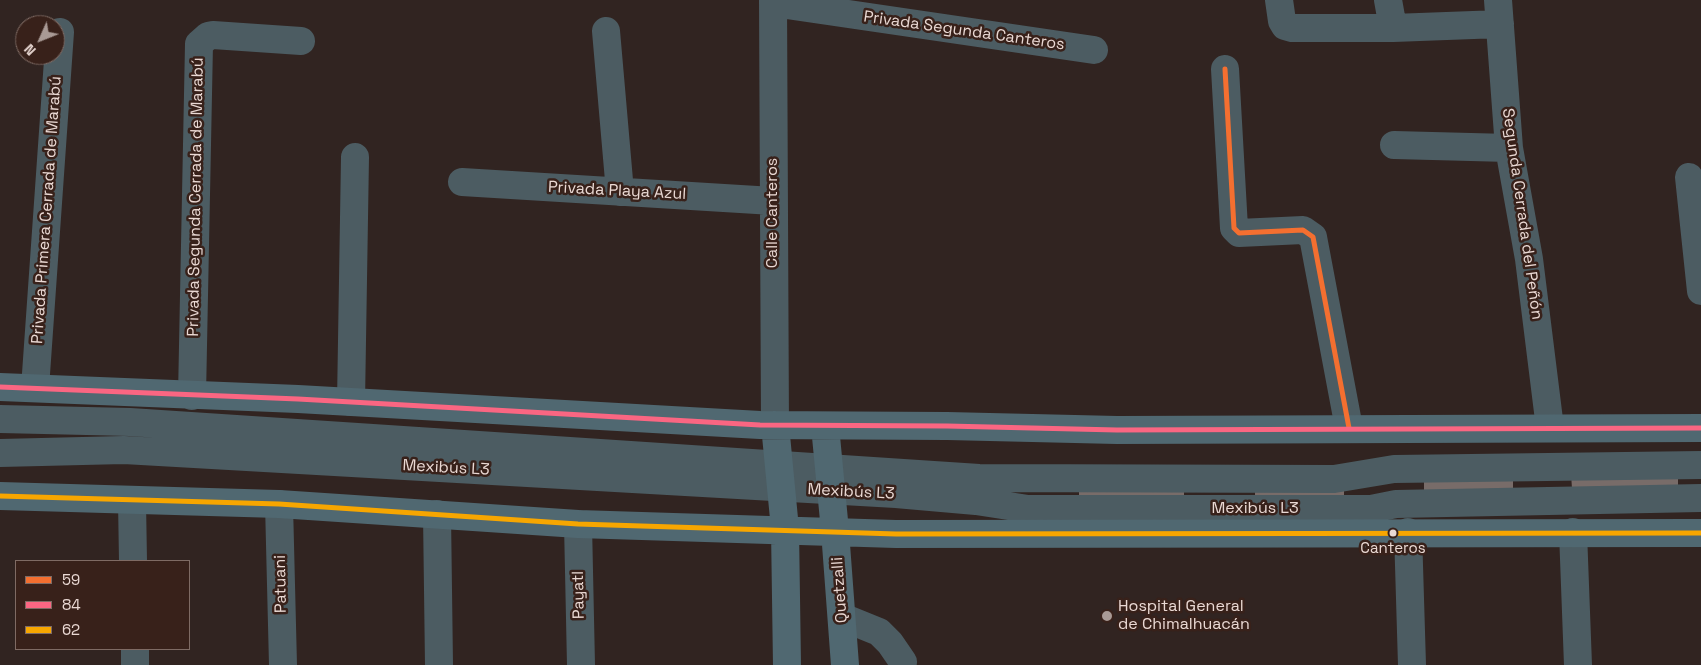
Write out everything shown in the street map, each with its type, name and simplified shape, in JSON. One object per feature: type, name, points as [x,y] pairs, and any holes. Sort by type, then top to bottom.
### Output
[{"type":"main road","points":[[0,387],[122,390],[192,396],[351,402],[775,425],[947,426],[1117,430],[1701,428]]},
{"type":"main road","points":[[775,425],[785,529],[787,665]]},
{"type":"main road","name":"Quetzalli","points":[[824,426],[835,531],[845,665]]},
{"type":"main road","points":[[0,496],[279,504],[578,524],[750,530],[785,529],[896,534],[1701,533]]},
{"type":"street","points":[[1279,0],[1282,21],[1288,27],[1393,28],[1499,12]]},
{"type":"street","points":[[1388,0],[1393,28]]},
{"type":"street","name":"Privada Segunda Canteros","points":[[773,2],[1094,50]]},
{"type":"street","name":"Calle Canteros","points":[[773,2],[775,425]]},
{"type":"street","name":"Segunda Cerrada del Peñón","points":[[1499,12],[1509,148],[1529,259],[1550,428]]},
{"type":"street","points":[[606,31],[620,192]]},
{"type":"street","name":"Privada Segunda Cerrada de Marabú","points":[[192,396],[199,44],[208,36],[213,35],[301,41]]},
{"type":"street","name":"Privada Primera Cerrada de Marabú","points":[[34,388],[58,65]]},
{"type":"street","points":[[1225,69],[1234,228],[1240,233],[1303,230],[1313,237],[1349,428]]},
{"type":"street","points":[[1394,145],[1509,148]]},
{"type":"street","points":[[351,402],[355,157]]},
{"type":"street","points":[[1689,177],[1701,291]]},
{"type":"street","name":"Privada Playa Azul","points":[[462,182],[773,201]]},
{"type":"street","name":"Mexibús L3","points":[[0,418],[130,422],[779,476]]},
{"type":"street","name":"Mexibús L3","points":[[0,453],[124,450],[829,479],[1334,479],[1394,469],[1701,464]]},
{"type":"street","name":"Mexibús L3","points":[[829,479],[1028,509],[1371,510],[1396,504],[1701,498]]},
{"type":"street","points":[[132,500],[133,560]]},
{"type":"street","name":"Patuani","points":[[279,504],[283,665]]},
{"type":"street","points":[[438,514],[440,665]]},
{"type":"street","name":"Payatl","points":[[578,524],[581,665]]},
{"type":"street","points":[[1408,532],[1412,665]]},
{"type":"street","points":[[1574,532],[1578,665]]},
{"type":"street","points":[[842,617],[880,632],[903,662]]},
{"type":"street","points":[[135,650],[135,665]]},
{"type":"building","points":[[1678,471],[1678,487],[1572,489],[1571,473]]},
{"type":"building","points":[[1424,475],[1513,476],[1513,492],[1424,491]]},
{"type":"building","points":[[1079,488],[1184,489],[1184,505],[1079,505]]},
{"type":"building","points":[[1255,489],[1344,489],[1344,506],[1255,505]]},
{"type":"transit line","name":"59","points":[[1225,69],[1234,228],[1239,233],[1303,230],[1313,237],[1349,428]]},
{"type":"transit line","name":"84","points":[[0,387],[298,399],[760,425],[947,426],[1117,430],[1701,428]]},
{"type":"transit line","name":"62","points":[[0,496],[279,504],[578,524],[896,534],[1701,533]]},
{"type":"place","name":"Canteros","points":[[1393,533]]},
{"type":"place","name":"Hospital General de Chimalhuacán","points":[[1107,616]]}]
